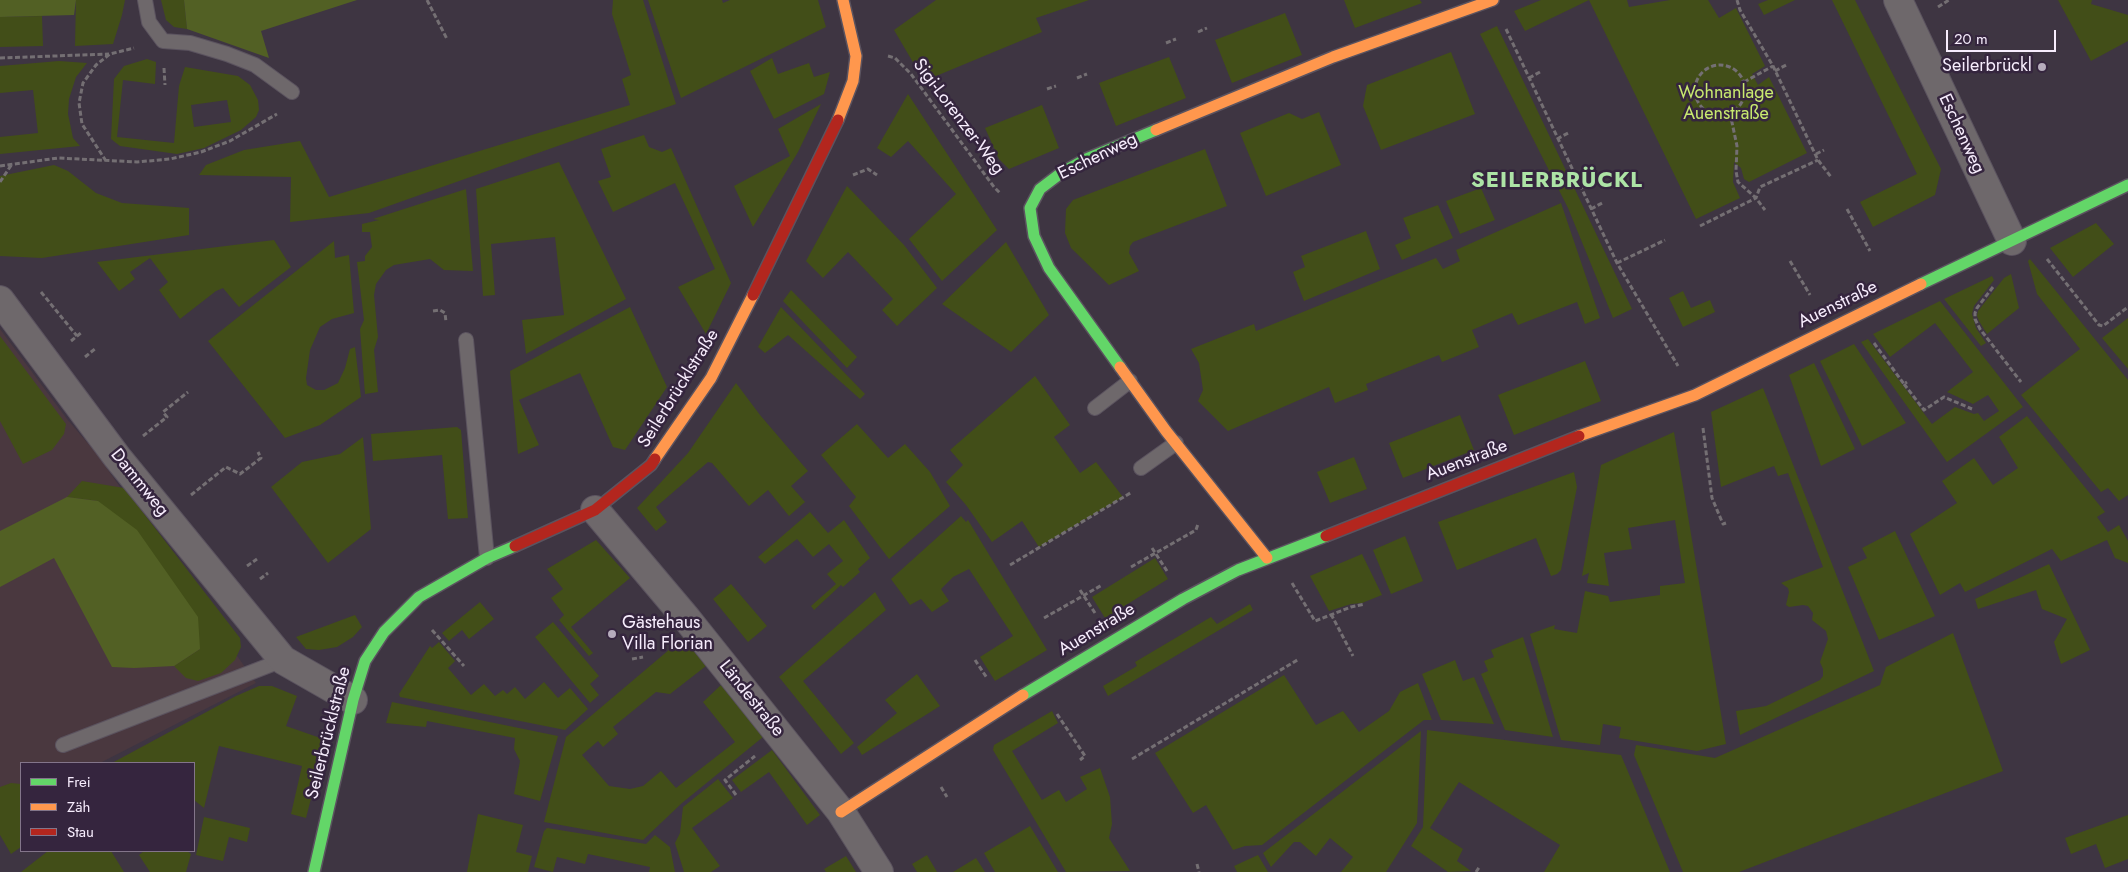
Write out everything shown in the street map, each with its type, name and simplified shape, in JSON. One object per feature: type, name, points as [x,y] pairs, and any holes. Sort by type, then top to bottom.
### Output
[{"type":"street","name":"Seilerbrücklstraße","points":[[314,872],[353,700],[364,661],[384,632],[410,605],[450,578],[487,558],[595,510],[651,465],[711,378],[733,337],[842,112],[853,82],[856,56],[843,0]]},
{"type":"street","name":"Eschenweg","points":[[1030,220],[1030,208],[1040,189],[1061,173],[1086,159],[1334,57],[1492,0]]},
{"type":"street","name":"Eschenweg","points":[[1898,0],[2021,236]]},
{"type":"street","name":"Auenstraße","points":[[841,812],[982,720],[1184,598],[1238,570],[1595,430],[1697,394],[1854,316],[2128,185]]},
{"type":"street","points":[[1030,220],[1034,236],[1049,268],[1130,381],[1176,443],[1271,556]]},
{"type":"street","name":"Dammweg","points":[[0,300],[117,457],[283,660],[353,700]]},
{"type":"street","name":"Ländestraße","points":[[595,510],[687,619],[841,812],[879,872]]},
{"type":"lane","points":[[145,0],[149,22],[163,41],[190,43],[255,65],[292,92]]},
{"type":"lane","points":[[466,340],[487,558]]},
{"type":"lane","points":[[1095,408],[1130,381]]},
{"type":"lane","points":[[1141,468],[1176,443]]},
{"type":"lane","points":[[63,745],[283,660]]},
{"type":"path","points":[[427,0],[447,39]]},
{"type":"path","points":[[1492,0],[1617,263],[1697,394],[1712,498],[1723,524],[1726,523]]},
{"type":"path","points":[[1737,0],[1740,10],[1775,71],[1818,160],[1831,177]]},
{"type":"path","points":[[1198,32],[1207,28]]},
{"type":"path","points":[[1166,43],[1176,39]]},
{"type":"path","points":[[0,58],[110,54],[163,41]]},
{"type":"path","name":"Sigi-Lorenzer-Weg","points":[[856,56],[878,52],[895,58],[911,74],[994,187],[1030,220]]},
{"type":"path","points":[[106,161],[82,124],[79,103],[83,84],[96,65],[110,54]]},
{"type":"path","points":[[1775,71],[1788,64]]},
{"type":"path","points":[[1714,65],[1723,65],[1738,71],[1744,82],[1745,94],[1742,102],[1730,113],[1714,114],[1700,105],[1696,97],[1697,81],[1707,69],[1714,65]]},
{"type":"path","points":[[1744,82],[1772,66]]},
{"type":"path","points":[[1528,78],[1540,72]]},
{"type":"path","points":[[1077,78],[1087,74]]},
{"type":"path","points":[[1047,89],[1056,86]]},
{"type":"path","points":[[0,166],[58,158],[137,162],[170,159],[201,152],[256,128],[286,108],[292,92]]},
{"type":"path","points":[[1730,113],[1737,146],[1736,171],[1738,182],[1756,198],[1764,210]]},
{"type":"path","points":[[958,123],[967,120]]},
{"type":"path","points":[[1557,139],[1570,132]]},
{"type":"path","points":[[1816,154],[1824,150]]},
{"type":"path","points":[[1700,226],[1756,198],[1760,187],[1818,160]]},
{"type":"path","points":[[0,182],[12,164]]},
{"type":"path","points":[[853,175],[868,169],[877,175]]},
{"type":"path","points":[[1591,208],[1604,202]]},
{"type":"path","points":[[1847,209],[1870,251]]},
{"type":"path","points":[[2021,236],[2038,248],[2099,326],[2103,326],[2128,307]]},
{"type":"path","points":[[1617,263],[1665,240]]},
{"type":"path","points":[[1986,253],[1998,280],[1975,313],[1975,319],[1980,329],[2021,382]]},
{"type":"path","points":[[1790,261],[1810,296]]},
{"type":"path","points":[[42,292],[77,336]]},
{"type":"path","points":[[2084,307],[2089,303]]},
{"type":"path","points":[[1854,316],[1906,383],[1924,410],[1944,397],[1972,409]]},
{"type":"path","points":[[117,457],[167,417],[163,412],[188,392]]},
{"type":"path","points":[[166,516],[226,467],[240,474],[261,458],[258,452]]},
{"type":"path","points":[[1010,565],[1132,492]]},
{"type":"path","points":[[1131,568],[1196,530],[1198,521]]},
{"type":"path","points":[[1271,556],[1316,621],[1331,614],[1364,604]]},
{"type":"path","points":[[1044,618],[1102,585]]},
{"type":"path","points":[[410,605],[464,666]]},
{"type":"path","points":[[1331,614],[1353,656]]},
{"type":"path","points":[[632,659],[643,657]]},
{"type":"path","points":[[1132,759],[1299,659]]},
{"type":"path","points":[[1248,681],[1252,686]]},
{"type":"path","points":[[1039,686],[1085,756],[1080,760]]},
{"type":"path","points":[[1174,726],[1177,731]]},
{"type":"path","points":[[736,795],[726,780],[780,735]]},
{"type":"path","points":[[1197,864],[1199,872]]},
{"type":"path","points":[[1476,872],[1480,866]]},
{"type":"shaded area","points":[[0,329],[67,419],[97,454],[256,683],[102,762],[20,762],[20,805],[0,815]]},
{"type":"green space","points":[[0,0],[76,0],[74,15],[0,17]]},
{"type":"green space","points":[[76,0],[125,0],[113,44],[75,46]]},
{"type":"green space","points":[[161,0],[184,0],[187,29],[174,27],[166,20]]},
{"type":"green space","points":[[184,0],[357,0],[261,31],[269,58],[187,29]]},
{"type":"green space","points":[[613,0],[643,0],[676,104],[369,213],[290,222],[291,177],[199,175],[206,165],[244,150],[300,141],[329,197],[630,105],[622,79],[631,75],[612,14]]},
{"type":"green space","points":[[648,0],[722,0],[723,3],[730,0],[818,0],[826,27],[681,98]]},
{"type":"green space","points":[[936,0],[1089,0],[1036,18],[1042,32],[924,81],[894,30]]},
{"type":"green space","points":[[1344,0],[1420,0],[1422,3],[1355,28]]},
{"type":"green space","points":[[1541,0],[1589,0],[1525,31],[1514,11]]},
{"type":"green space","name":"Wohnanlage Auenstraße","points":[[1589,0],[1627,0],[1629,7],[1670,0],[1708,0],[1719,18],[1736,8],[1765,66],[1752,74],[1758,85],[1769,77],[1807,153],[1749,182],[1744,179],[1741,168],[1734,162],[1733,182],[1740,198],[1696,219]]},
{"type":"green space","points":[[1768,0],[1795,0],[1764,15],[1758,4]]},
{"type":"green space","points":[[1832,0],[1855,0],[1941,169],[1935,195],[1873,227],[1860,202],[1917,174]]},
{"type":"green space","points":[[2058,0],[2092,0],[2091,4],[2128,15],[2128,41],[2091,61]]},
{"type":"green space","points":[[1285,13],[1302,55],[1232,83],[1215,40]]},
{"type":"green space","points":[[42,16],[43,46],[0,47],[0,17]]},
{"type":"green space","points":[[1497,26],[1632,309],[1613,318],[1568,208],[1480,34]]},
{"type":"green space","points":[[1451,52],[1475,114],[1381,150],[1363,106],[1367,85]]},
{"type":"green space","points":[[1169,57],[1186,98],[1116,126],[1099,83]]},
{"type":"green space","points":[[772,58],[778,74],[809,63],[814,77],[830,72],[824,94],[774,119],[750,71]]},
{"type":"green space","points":[[147,59],[156,62],[155,84],[123,80],[117,137],[174,143],[179,86],[185,67],[238,76],[250,85],[258,100],[259,110],[256,117],[241,130],[204,148],[177,154],[120,146],[111,139],[114,79],[124,66]],"holes":[[[227,100],[231,122],[194,127],[191,105]]]},
{"type":"green space","points":[[59,61],[87,63],[76,77],[69,99],[68,114],[73,138],[80,146],[0,154],[0,137],[38,133],[33,90],[0,93],[0,66]]},
{"type":"green space","points":[[908,94],[997,230],[942,281],[909,239],[956,194],[908,141],[891,157],[877,148]]},
{"type":"green space","points":[[821,104],[798,152],[753,227],[734,186],[790,156],[778,129]]},
{"type":"green space","points":[[1042,105],[1059,148],[1009,169],[999,159],[985,128]]},
{"type":"green space","points":[[1319,112],[1341,165],[1266,196],[1240,133],[1289,113],[1302,119]]},
{"type":"green space","points":[[644,135],[649,147],[662,152],[671,148],[731,283],[706,334],[678,287],[715,269],[675,183],[613,212],[598,181],[611,177],[601,149]]},
{"type":"green space","points":[[1205,149],[1227,206],[1133,242],[1129,253],[1139,271],[1109,285],[1071,248],[1065,233],[1066,209],[1073,200]]},
{"type":"green space","points":[[559,162],[626,299],[526,354],[522,320],[564,315],[555,237],[491,244],[495,295],[483,296],[476,189]]},
{"type":"green space","points":[[54,165],[68,171],[96,193],[122,203],[189,208],[189,235],[42,258],[0,256],[0,176]]},
{"type":"green space","points":[[847,186],[904,245],[937,288],[897,326],[882,310],[893,299],[848,252],[823,278],[806,261]]},
{"type":"green space","points":[[1481,188],[1495,220],[1460,234],[1446,201]]},
{"type":"green space","points":[[466,189],[473,271],[444,270],[430,259],[394,265],[386,270],[376,284],[374,295],[378,337],[374,350],[378,392],[365,394],[360,329],[364,320],[357,262],[365,261],[365,256],[372,247],[370,232],[362,232],[362,224],[379,220],[373,219]]},
{"type":"green space","points":[[1561,203],[1600,318],[1585,324],[1577,302],[1518,325],[1512,313],[1472,330],[1479,347],[1442,362],[1439,355],[1366,384],[1368,390],[1335,403],[1329,387],[1228,431],[1198,401],[1203,390],[1199,363],[1191,349],[1254,324],[1256,331],[1436,258],[1443,269],[1460,261],[1456,250]]},
{"type":"green space","points":[[1438,205],[1453,238],[1402,260],[1395,245],[1411,238],[1403,218]]},
{"type":"green space","points":[[2096,223],[2114,244],[2073,277],[2050,248]]},
{"type":"green space","points":[[1366,231],[1380,269],[1304,301],[1293,272],[1305,267],[1301,256]]},
{"type":"green space","points":[[274,240],[291,267],[239,307],[223,288],[216,291],[180,319],[159,290],[168,282],[150,258],[130,272],[135,279],[119,291],[97,262]]},
{"type":"green space","points":[[334,241],[335,258],[349,255],[354,313],[332,319],[320,327],[310,350],[306,378],[307,385],[316,390],[324,390],[338,383],[345,368],[350,349],[355,347],[361,397],[320,425],[285,438],[208,341]]},
{"type":"green space","points":[[1006,242],[1049,315],[1011,352],[942,304]]},
{"type":"green space","points":[[2030,259],[2128,380],[2128,495],[2119,501],[2108,488],[2101,492],[2021,395],[2080,349],[2037,294],[2028,261]]},
{"type":"green space","points":[[2011,274],[2019,308],[1987,334],[1977,316],[1978,311],[2004,278]]},
{"type":"green space","points":[[1992,276],[1994,280],[1974,306],[1972,314],[1976,328],[1986,343],[1981,346],[1944,299]]},
{"type":"green space","points":[[791,290],[857,357],[847,368],[783,301]]},
{"type":"green space","points":[[1683,291],[1691,308],[1710,300],[1715,312],[1683,327],[1669,298]]},
{"type":"green space","points":[[1940,301],[2023,407],[1947,462],[1861,342],[1868,339],[1932,424],[1955,407],[1974,414],[1978,413],[1984,421],[1999,411],[1988,395],[1973,404],[1947,392],[1973,372],[1935,323],[1890,357],[1873,334]]},
{"type":"green space","points":[[630,307],[667,387],[625,450],[613,447],[580,373],[519,400],[539,445],[518,454],[510,371]]},
{"type":"green space","points":[[781,307],[865,394],[860,399],[788,335],[765,353],[758,347]]},
{"type":"green space","points":[[2128,318],[2128,369],[2102,338]]},
{"type":"green space","points":[[0,336],[66,424],[64,434],[52,450],[23,464],[0,421]]},
{"type":"green space","points":[[1854,344],[1906,423],[1862,446],[1820,361]]},
{"type":"green space","points":[[1585,361],[1601,401],[1514,435],[1498,395]]},
{"type":"green space","points":[[1814,363],[1855,449],[1821,466],[1789,375]]},
{"type":"green space","points":[[1035,376],[1070,425],[1054,437],[1080,473],[1096,462],[1123,497],[1039,547],[1022,521],[992,542],[966,505],[946,482],[963,465],[950,450]]},
{"type":"green space","points":[[736,383],[760,415],[808,471],[791,486],[805,502],[789,516],[768,490],[749,506],[712,463],[708,462],[656,507],[667,522],[656,531],[637,508],[688,453]]},
{"type":"green space","points":[[1763,388],[1874,671],[1740,735],[1736,711],[1766,706],[1820,680],[1823,676],[1823,669],[1820,662],[1828,639],[1826,631],[1812,620],[1813,613],[1808,606],[1789,607],[1786,605],[1789,592],[1788,588],[1781,583],[1823,567],[1788,473],[1778,476],[1774,466],[1721,487],[1711,412]]},
{"type":"green space","points":[[1460,415],[1474,450],[1403,478],[1389,443]]},
{"type":"green space","points":[[2027,416],[2105,512],[2097,517],[2108,532],[2119,525],[2128,541],[2128,563],[2115,558],[2107,540],[2061,561],[2052,549],[1965,592],[1960,583],[1940,595],[1910,534],[1957,503],[1942,481],[1974,458],[1993,485],[2018,468],[1999,437]]},
{"type":"green space","points":[[857,424],[888,458],[905,444],[930,472],[950,506],[889,559],[849,506],[856,497],[821,455]]},
{"type":"green space","points":[[457,427],[461,430],[468,518],[448,519],[442,455],[373,461],[371,434]]},
{"type":"green space","points":[[1674,432],[1726,744],[1697,751],[1619,738],[1621,727],[1603,724],[1600,745],[1561,740],[1530,634],[1555,625],[1554,629],[1577,633],[1585,591],[1608,596],[1610,602],[1660,595],[1660,586],[1685,583],[1675,520],[1628,528],[1632,549],[1604,553],[1609,586],[1587,583],[1589,573],[1582,576],[1601,465]]},
{"type":"green space","points":[[363,437],[371,529],[328,563],[271,487],[302,462],[340,454]]},
{"type":"green space","points":[[1354,457],[1367,489],[1330,503],[1317,472]]},
{"type":"green space","points":[[1574,472],[1577,487],[1561,570],[1557,574],[1551,576],[1536,538],[1457,570],[1438,522]]},
{"type":"green space","points":[[82,481],[124,488],[240,638],[241,647],[235,660],[221,673],[198,681],[186,678],[174,666],[200,649],[98,501],[67,497]]},
{"type":"green space","points":[[67,497],[98,501],[137,530],[198,617],[200,649],[174,666],[112,667],[54,558],[0,587],[0,531]]},
{"type":"green space","points":[[810,512],[828,533],[844,520],[870,558],[858,569],[860,572],[843,587],[841,585],[814,610],[811,606],[836,584],[827,574],[843,561],[829,544],[813,557],[797,539],[765,564],[758,557]]},
{"type":"green space","points":[[961,516],[966,522],[968,520],[1047,650],[995,681],[980,657],[1013,636],[969,569],[953,577],[941,589],[949,601],[932,612],[921,599],[910,605],[891,579]]},
{"type":"green space","points":[[1895,531],[1935,616],[1879,640],[1848,567],[1867,558],[1862,548]]},
{"type":"green space","points":[[1405,536],[1423,581],[1391,594],[1373,550]]},
{"type":"green space","points":[[596,540],[630,578],[571,627],[593,653],[589,656],[559,620],[564,615],[551,598],[563,589],[547,569]]},
{"type":"green space","points":[[1362,554],[1382,595],[1362,603],[1351,604],[1329,611],[1310,576]]},
{"type":"green space","points":[[1155,558],[1168,579],[1105,618],[1092,597]]},
{"type":"green space","points":[[2049,564],[2090,650],[2061,664],[2054,642],[2067,619],[2042,609],[2036,590],[1978,609],[1975,599]]},
{"type":"green space","points":[[731,584],[767,626],[748,642],[713,599]]},
{"type":"green space","points":[[875,592],[886,610],[803,681],[854,743],[841,754],[779,677]]},
{"type":"green space","points":[[480,602],[494,619],[469,639],[462,630],[449,641],[442,633]]},
{"type":"green space","points":[[1250,604],[1253,610],[1108,696],[1103,686],[1137,666],[1135,662],[1211,617],[1217,624]]},
{"type":"green space","points":[[355,615],[362,627],[353,637],[337,647],[319,650],[306,649],[296,637]]},
{"type":"green space","points":[[553,622],[599,676],[590,684],[599,695],[590,703],[535,637]]},
{"type":"green space","points":[[1953,633],[2003,771],[1739,872],[1683,872],[1634,755],[1636,745],[1715,758],[1880,685],[1886,667]]},
{"type":"green space","points":[[1523,637],[1553,737],[1505,730],[1481,674],[1488,671],[1484,661],[1494,657],[1491,650]]},
{"type":"green space","points":[[683,638],[706,666],[670,694],[656,692],[613,727],[618,734],[603,747],[598,741],[582,755],[609,786],[630,789],[643,786],[661,771],[676,788],[735,742],[703,702],[721,685],[763,737],[682,803],[643,840],[544,822],[566,737]]},
{"type":"green space","points":[[439,642],[455,661],[448,668],[471,695],[484,684],[495,696],[503,690],[507,694],[515,687],[525,699],[544,682],[558,698],[570,688],[588,709],[565,730],[400,697],[399,694],[430,646],[432,648]]},
{"type":"green space","points":[[1455,660],[1463,681],[1474,677],[1494,724],[1441,720],[1422,674]]},
{"type":"green space","points":[[917,674],[940,706],[862,755],[857,747],[897,713],[885,700]]},
{"type":"green space","points":[[1284,675],[1316,725],[1343,711],[1359,732],[1389,711],[1400,692],[1418,683],[1432,720],[1424,720],[1262,845],[1245,846],[1233,850],[1206,805],[1193,813],[1155,753]]},
{"type":"green space","points":[[259,686],[272,686],[297,696],[286,726],[326,740],[306,818],[291,814],[302,766],[219,746],[204,808],[195,801],[195,762],[114,762],[236,696]]},
{"type":"green space","points":[[392,702],[558,736],[540,801],[514,794],[520,761],[514,749],[515,738],[427,721],[426,727],[386,723]]},
{"type":"green space","points":[[1052,711],[1058,723],[1012,751],[1042,800],[1059,790],[1066,802],[1087,789],[1080,777],[1100,768],[1110,797],[1112,824],[1109,838],[1130,871],[1066,872],[993,750],[994,745]]},
{"type":"green space","points":[[1427,730],[1621,755],[1670,872],[1544,872],[1560,845],[1459,782],[1430,828],[1463,849],[1457,861],[1471,871],[1448,872],[1411,846],[1423,827]]},
{"type":"green space","points":[[1421,731],[1417,823],[1386,872],[1341,872],[1353,857],[1330,838],[1316,856],[1300,842],[1294,842],[1271,867],[1263,853]]},
{"type":"green space","points":[[772,750],[820,815],[807,825],[769,772],[741,792],[732,780]]},
{"type":"green space","points":[[718,779],[733,798],[692,828],[720,866],[711,872],[684,872],[675,843],[680,833],[683,807]]},
{"type":"green space","points":[[11,783],[20,784],[20,848],[11,854],[0,835],[0,787]]},
{"type":"green space","points":[[478,814],[523,825],[516,852],[532,856],[528,872],[467,872]]},
{"type":"green space","points":[[2128,815],[2128,859],[2105,868],[2096,844],[2071,854],[2065,838]]},
{"type":"green space","points":[[204,817],[250,828],[247,842],[229,837],[223,861],[196,855]]},
{"type":"green space","points":[[1030,826],[1058,872],[995,872],[984,853]]},
{"type":"green space","points":[[547,828],[646,844],[655,835],[670,847],[675,872],[649,872],[650,867],[588,854],[585,864],[557,857],[553,872],[534,867],[544,831]]},
{"type":"green space","points":[[47,852],[112,852],[124,872],[21,872]]},
{"type":"green space","points":[[143,852],[188,852],[191,854],[186,872],[150,872],[139,855]]},
{"type":"green space","points":[[927,855],[937,872],[917,872],[912,864]]},
{"type":"green space","points":[[1258,855],[1268,872],[1237,872],[1234,866]]},
{"type":"green space","points":[[846,856],[856,872],[826,872],[824,869]]},
{"type":"green space","points":[[976,858],[985,872],[953,872]]},
{"type":"traffic: fast","points":[[1120,367],[1049,268],[1034,236],[1030,208],[1040,189],[1061,173],[1086,159],[1156,130]]},
{"type":"traffic: fast","points":[[1921,284],[2128,185]]},
{"type":"traffic: fast","points":[[1023,695],[1183,599],[1238,570],[1326,536]]},
{"type":"traffic: fast","points":[[314,872],[353,700],[365,661],[384,632],[419,597],[487,558],[515,546]]},
{"type":"traffic: slow","points":[[838,120],[853,81],[856,56],[843,0]]},
{"type":"traffic: slow","points":[[1156,130],[1333,57],[1493,0]]},
{"type":"traffic: slow","points":[[1579,436],[1695,395],[1921,284]]},
{"type":"traffic: slow","points":[[655,459],[711,378],[753,295]]},
{"type":"traffic: slow","points":[[1120,367],[1166,431],[1267,558]]},
{"type":"traffic: slow","points":[[841,812],[1023,695]]},
{"type":"traffic: jam","points":[[753,295],[838,120]]},
{"type":"traffic: jam","points":[[1326,536],[1579,436]]},
{"type":"traffic: jam","points":[[515,546],[595,510],[651,465],[655,459]]},
{"type":"place","name":"Seilerbrückl","points":[[2042,67]]},
{"type":"place","name":"Gästehaus Villa Florian","points":[[612,634]]},
{"type":"district","name":"SEILERBRÜCKL","points":[[1557,182]]}]
